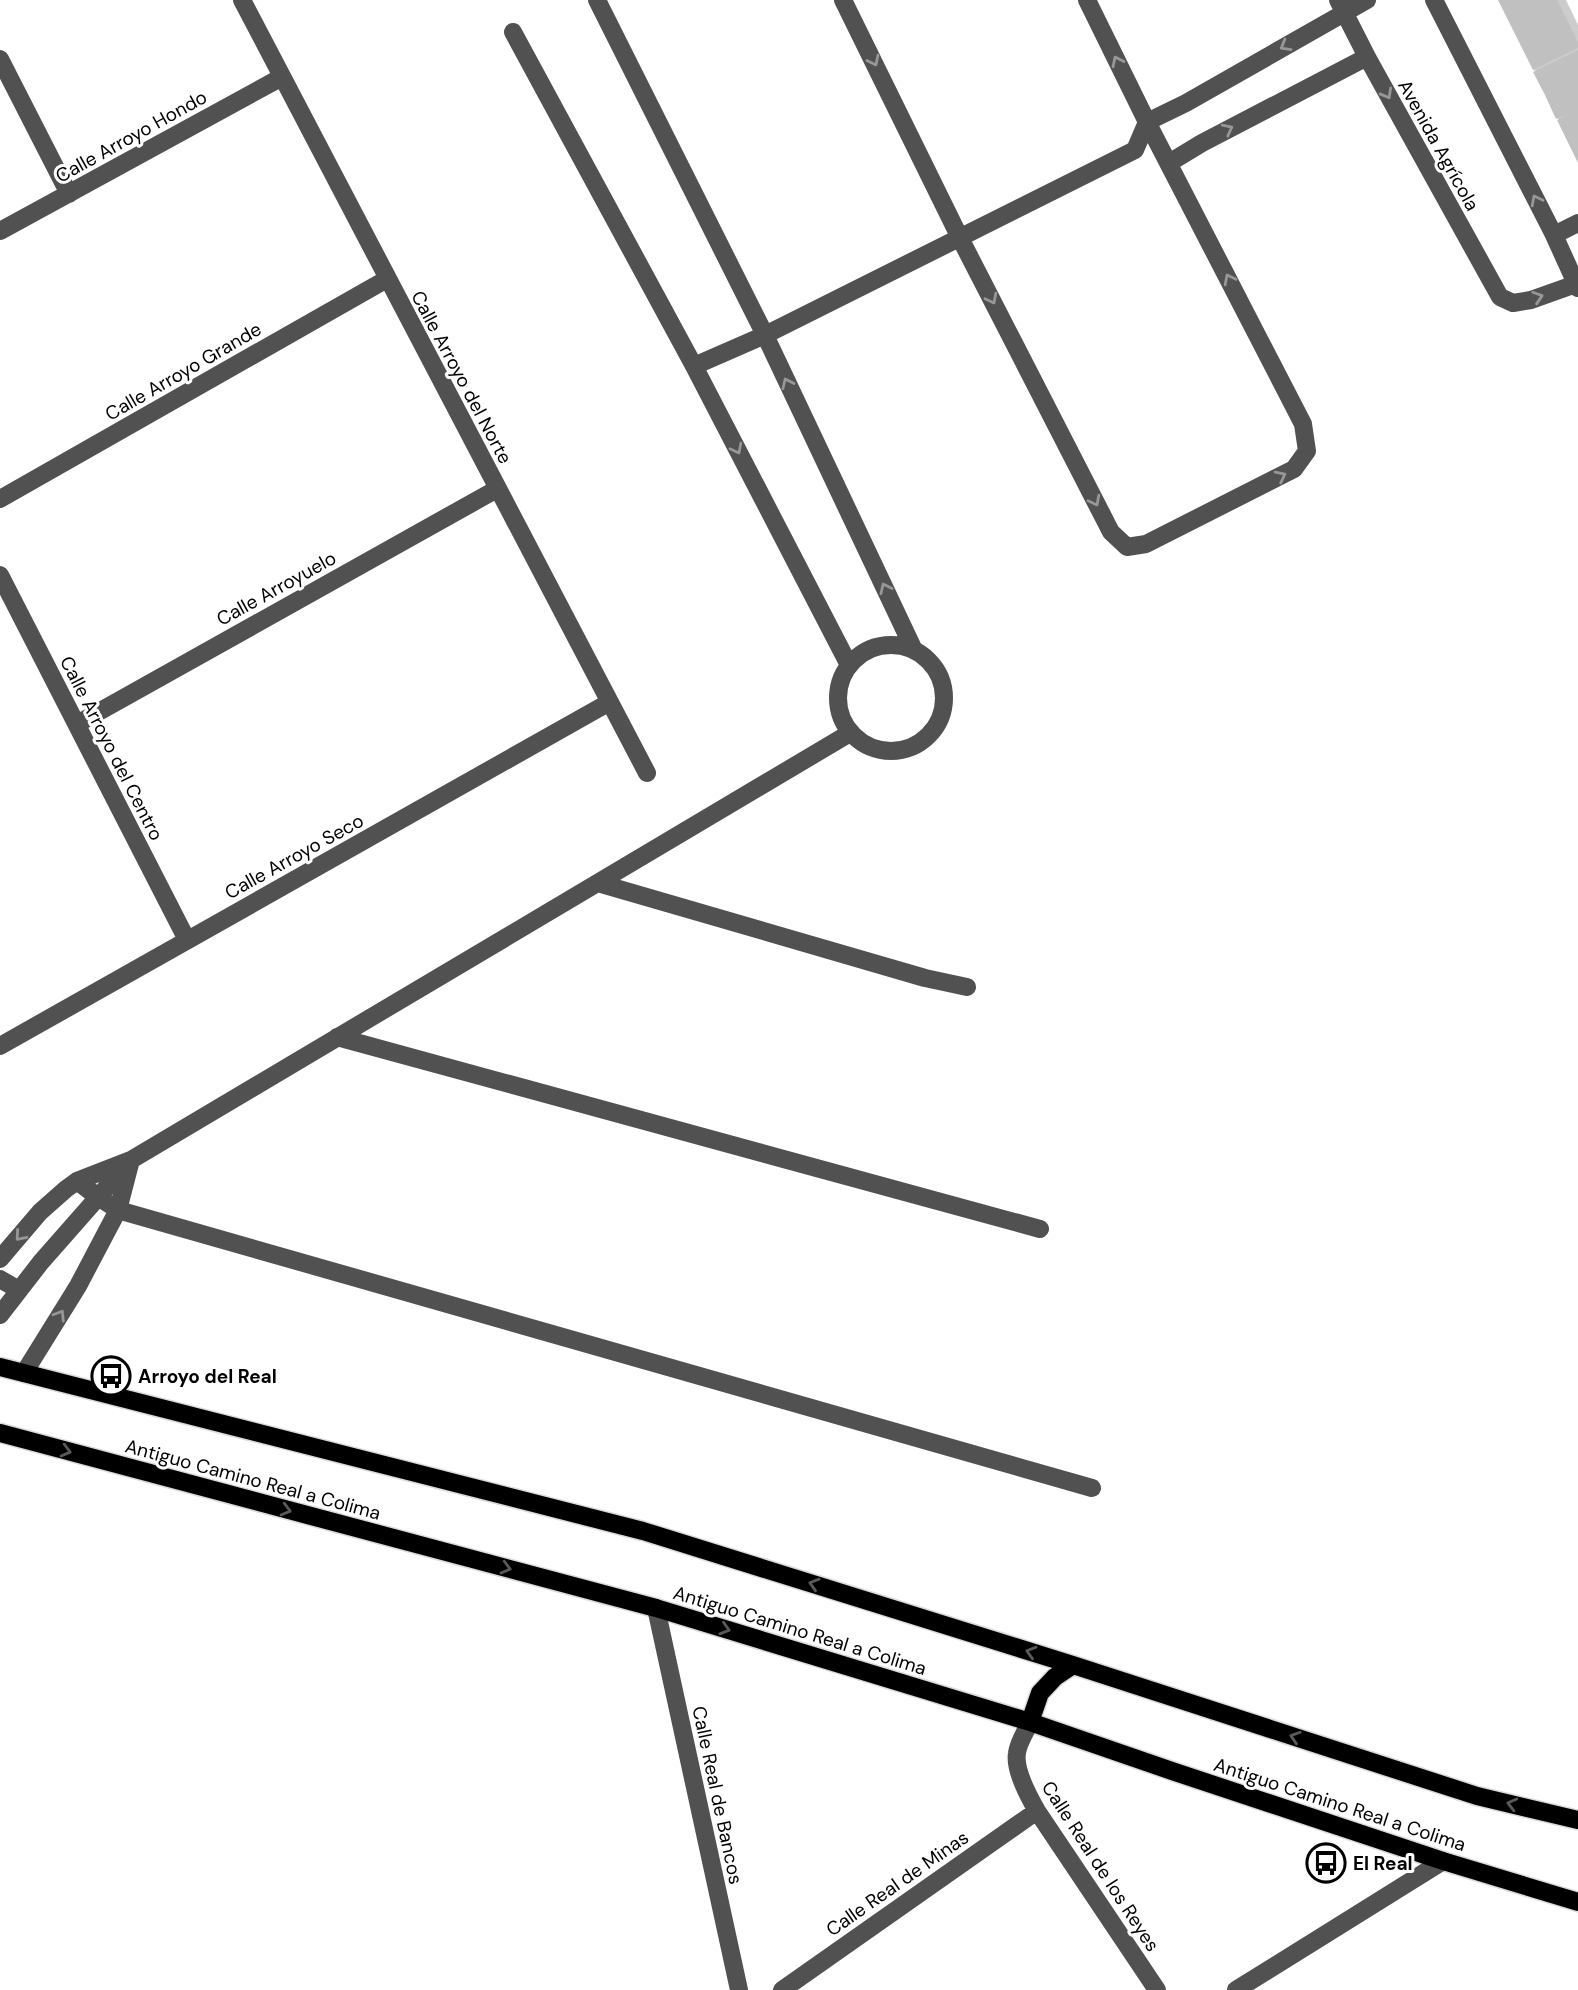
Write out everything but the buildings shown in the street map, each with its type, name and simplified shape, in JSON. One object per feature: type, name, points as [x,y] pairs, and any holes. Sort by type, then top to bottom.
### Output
[{"type":"main road","points":[[0,1367],[643,1531],[1073,1665],[1477,1796],[1578,1820]]},
{"type":"main road","name":"Antiguo Camino Real a Colima","points":[[0,1433],[656,1608],[1030,1722],[1443,1861],[1578,1902]]},
{"type":"main road","points":[[1030,1722],[1040,1693],[1055,1677],[1073,1665]]},
{"type":"street","name":"Calle Arroyo del Norte","points":[[242,0],[647,773]]},
{"type":"street","points":[[597,0],[765,335],[914,650]]},
{"type":"street","points":[[844,0],[960,238],[1111,531],[1127,547],[1146,544],[1294,469],[1307,451],[1303,424],[1087,0]]},
{"type":"street","points":[[694,366],[765,335],[1135,150],[1147,122],[1185,103],[1341,6],[1367,0]]},
{"type":"street","points":[[1434,0],[1554,235],[1573,262],[1577,286]]},
{"type":"street","name":"Avenida Agrícola","points":[[1341,6],[1500,297],[1513,303],[1577,286]]},
{"type":"street","points":[[513,32],[694,366],[849,665]]},
{"type":"street","points":[[1169,163],[1367,57]]},
{"type":"street","points":[[0,59],[69,194]]},
{"type":"street","name":"Calle Arroyo Hondo","points":[[0,231],[282,77]]},
{"type":"street","points":[[1135,150],[1169,163]]},
{"type":"street","points":[[1554,235],[1578,223]]},
{"type":"street","name":"Calle Arroyo Grande","points":[[0,499],[387,279]]},
{"type":"street","name":"Calle Arroyuelo","points":[[76,724],[497,489]]},
{"type":"street","name":"Calle Arroyo del Centro","points":[[0,575],[187,940]]},
{"type":"street","points":[[891,644],[914,650],[934,666],[940,677],[944,702],[942,714],[937,725],[919,743],[896,751],[871,747],[850,733],[838,711],[838,686],[842,675],[857,656],[878,645],[891,644]]},
{"type":"street","name":"Calle Arroyo Seco","points":[[0,1046],[608,703]]},
{"type":"street","points":[[0,1259],[46,1206],[77,1181],[131,1160],[850,733]]},
{"type":"street","points":[[598,883],[925,978],[967,987]]},
{"type":"street","points":[[337,1037],[1040,1228]]},
{"type":"street","points":[[0,1315],[41,1262],[131,1160]]},
{"type":"street","points":[[24,1373],[78,1286],[118,1210],[131,1160]]},
{"type":"street","points":[[77,1181],[118,1210],[1093,1488]]},
{"type":"street","points":[[0,1279],[19,1290]]},
{"type":"street","name":"Calle Real de Bancos","points":[[656,1608],[739,1990]]},
{"type":"street","name":"Calle Real de los Reyes","points":[[1030,1722],[1016,1754],[1027,1793],[1157,1990]]},
{"type":"street","name":"Calle Real de Minas","points":[[782,1990],[1037,1811]]},
{"type":"street","points":[[1236,1990],[1443,1861]]},
{"type":"place","name":"Arroyo del Real","points":[[111,1376]]},
{"type":"place","name":"El Real","points":[[1326,1863]]}]
